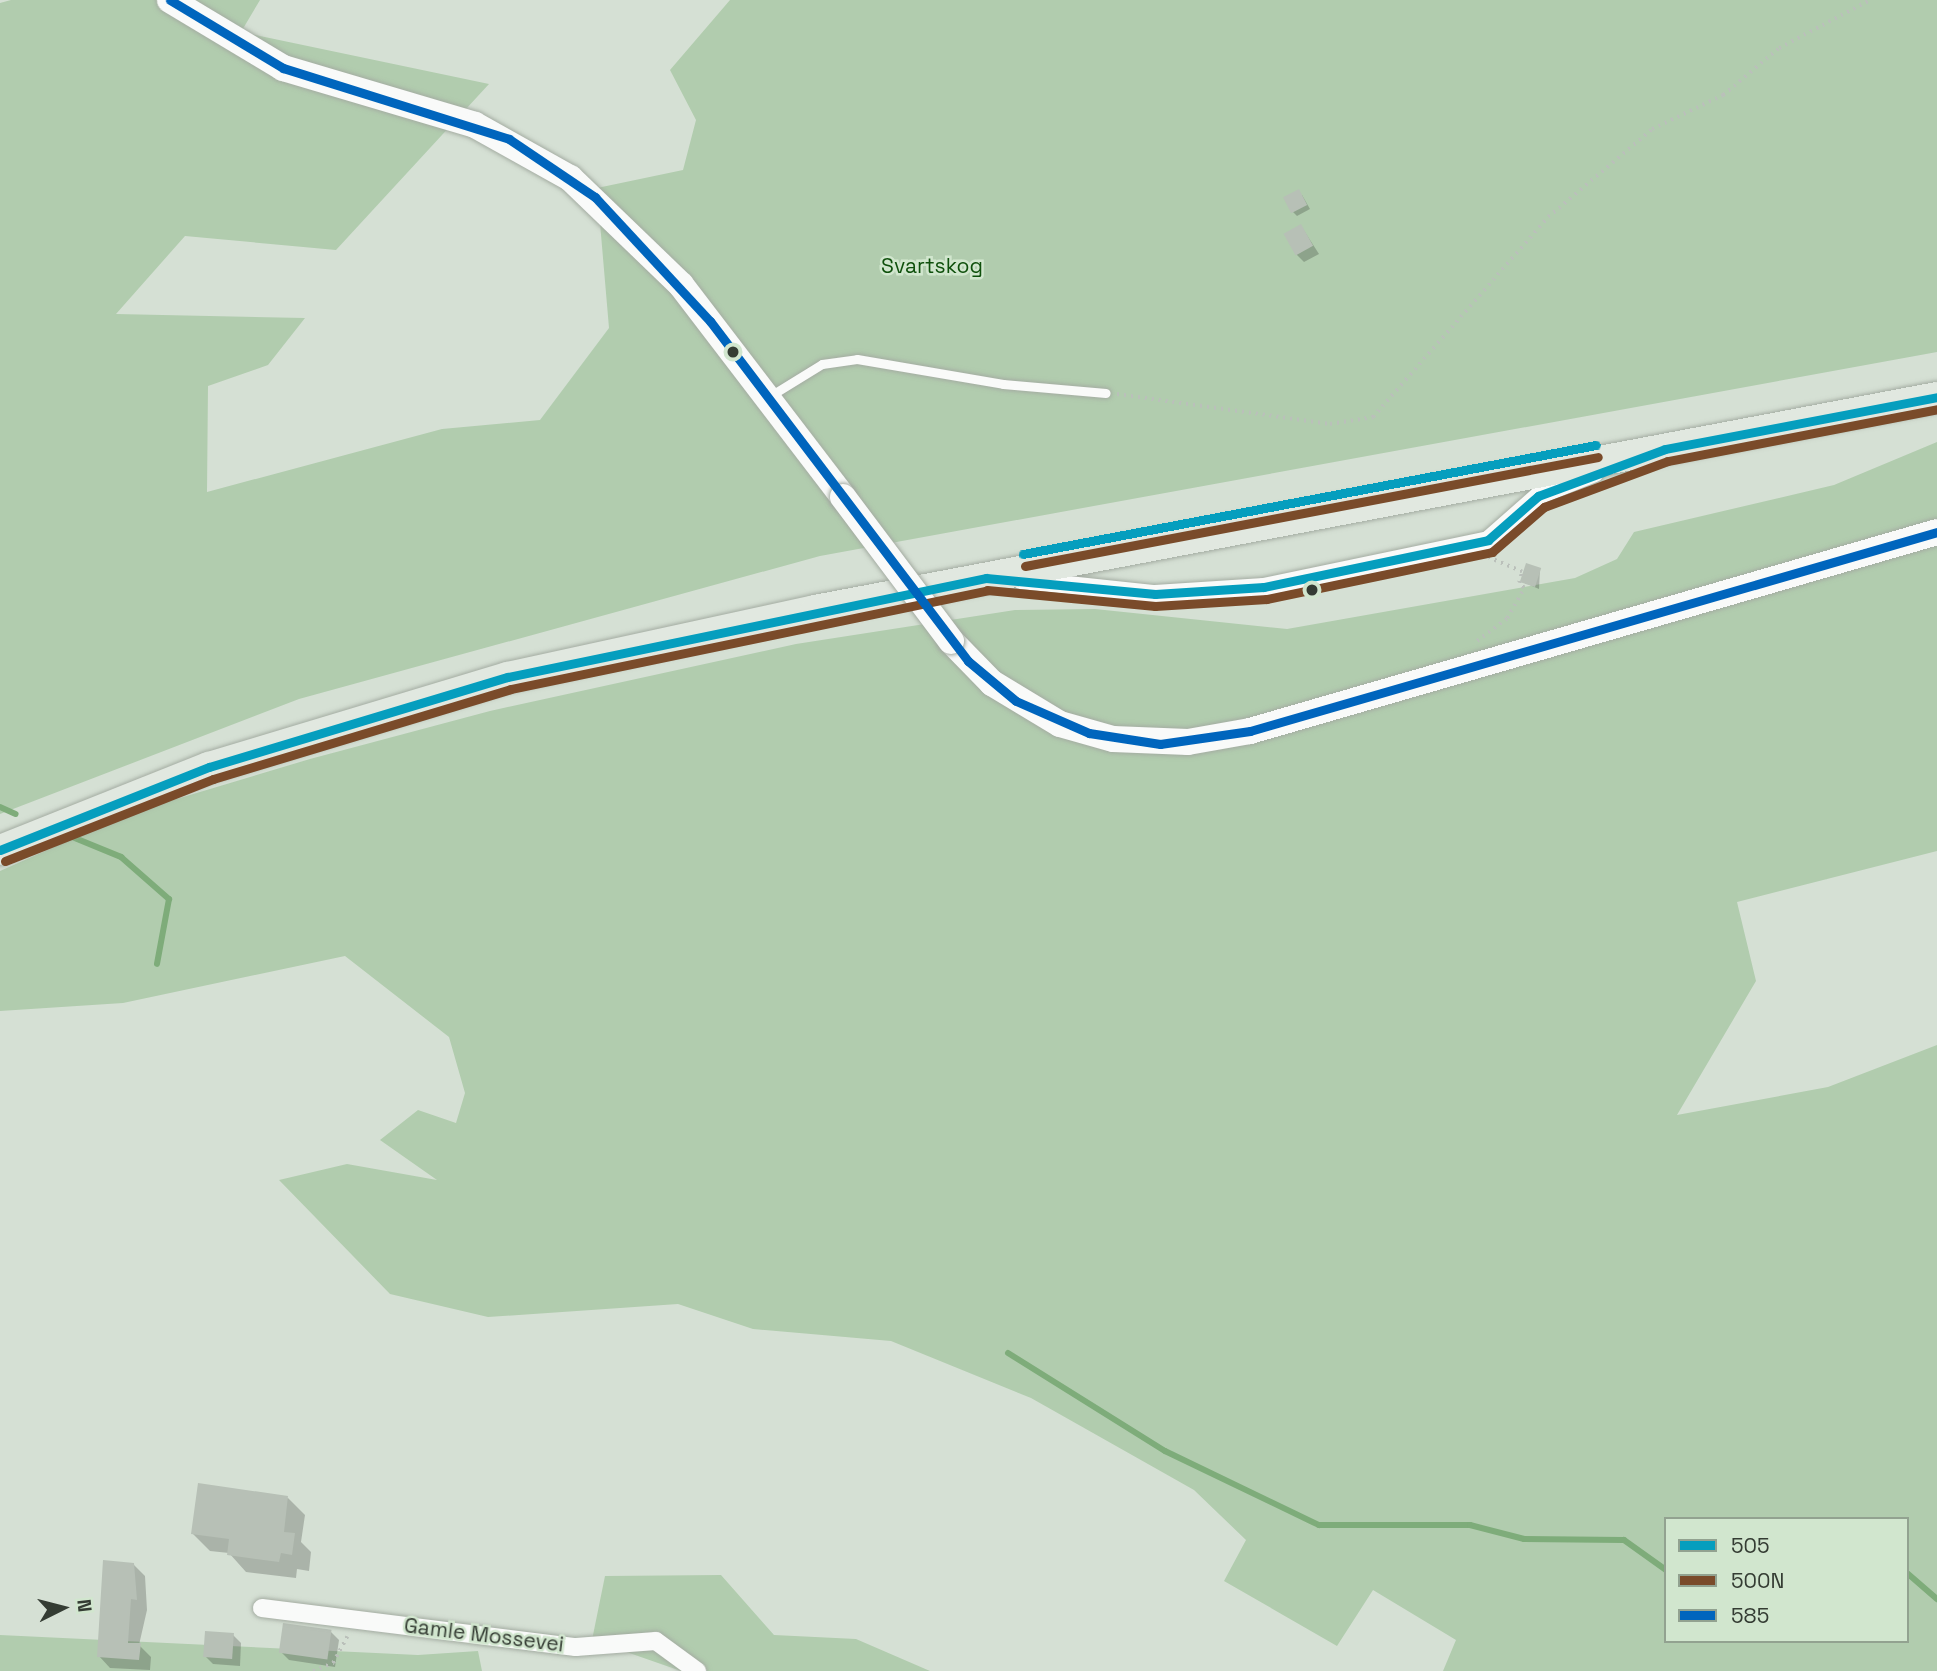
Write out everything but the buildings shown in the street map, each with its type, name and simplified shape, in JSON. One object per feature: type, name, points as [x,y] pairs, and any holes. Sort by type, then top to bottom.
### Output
[{"type":"highway","points":[[0,832],[312,716],[590,643],[1937,380]]},
{"type":"highway","points":[[0,850],[209,768],[508,677],[986,578],[1937,397]]},
{"type":"main road","points":[[170,0],[222,37],[283,68],[475,125],[538,156],[595,197],[650,250],[768,397],[951,641],[992,683],[1038,713],[1113,739],[1160,744],[1250,731],[1937,532]]},
{"type":"street","points":[[986,578],[1204,594],[1469,545],[1488,540],[1538,496],[1665,450]]},
{"type":"street","name":"Gamle Mossevei","points":[[262,1608],[576,1647],[656,1641],[698,1671]]},
{"type":"lane","points":[[768,397],[821,364],[857,359],[1003,384],[1106,393]]},
{"type":"path","points":[[1106,393],[1330,424],[1373,417],[1548,217],[1652,129],[1723,95],[1779,48],[1870,0]]},
{"type":"path","points":[[1469,545],[1522,572],[1519,583],[1524,587],[1507,618],[1468,647],[1472,666]]},
{"type":"path","points":[[313,1671],[345,1650],[351,1618]]},
{"type":"green space","name":"Svartskog","points":[[11,0],[260,0],[241,32],[489,84],[336,250],[185,236],[116,314],[305,318],[268,365],[208,386],[207,492],[442,429],[540,420],[609,328],[597,188],[683,170],[696,120],[670,70],[730,0],[1937,0],[1937,352],[820,556],[299,699],[0,814],[0,3]]},
{"type":"green space","points":[[1937,442],[1937,851],[1737,902],[1756,981],[1677,1115],[1828,1087],[1937,1045],[1937,1671],[1443,1671],[1456,1640],[1373,1590],[1337,1646],[1224,1581],[1246,1540],[1194,1490],[1031,1398],[891,1341],[753,1329],[678,1304],[488,1317],[390,1294],[279,1180],[347,1164],[437,1180],[380,1140],[418,1110],[456,1123],[465,1093],[449,1037],[345,956],[123,1003],[0,1011],[0,871],[133,812],[310,759],[490,711],[796,644],[1015,610],[1095,609],[1287,629],[1575,578],[1617,559],[1634,532],[1834,485]]},
{"type":"green space","points":[[721,1575],[774,1635],[856,1639],[930,1671],[681,1671],[592,1640],[605,1576]]},
{"type":"green space","points":[[0,1635],[418,1655],[478,1651],[482,1671],[0,1671]]},
{"type":"waterway","points":[[0,807],[16,814]]},
{"type":"waterway","points":[[65,834],[121,857],[169,899],[157,964]]},
{"type":"waterway","points":[[1008,1353],[1165,1451],[1319,1525],[1470,1525],[1524,1539],[1624,1540],[1664,1569]]},
{"type":"waterway","points":[[1909,1575],[1937,1599]]},
{"type":"transit line","name":"585","points":[[170,0],[283,68],[509,139],[595,197],[710,321],[968,661],[1016,701],[1089,733],[1160,744],[1250,731],[1937,532]]},
{"type":"transit line","name":"505","points":[[0,850],[209,767],[508,677],[986,578],[1155,594],[1264,587],[1488,540],[1538,496],[1665,449],[1937,397]]},
{"type":"transit line","name":"500N","points":[[5,861],[213,779],[511,689],[987,590],[1155,606],[1267,599],[1492,552],[1544,507],[1668,461],[1937,409]]},
{"type":"transit line","name":"505","points":[[1023,554],[1596,445]]},
{"type":"transit line","name":"500N","points":[[1025,566],[1598,457]]}]
